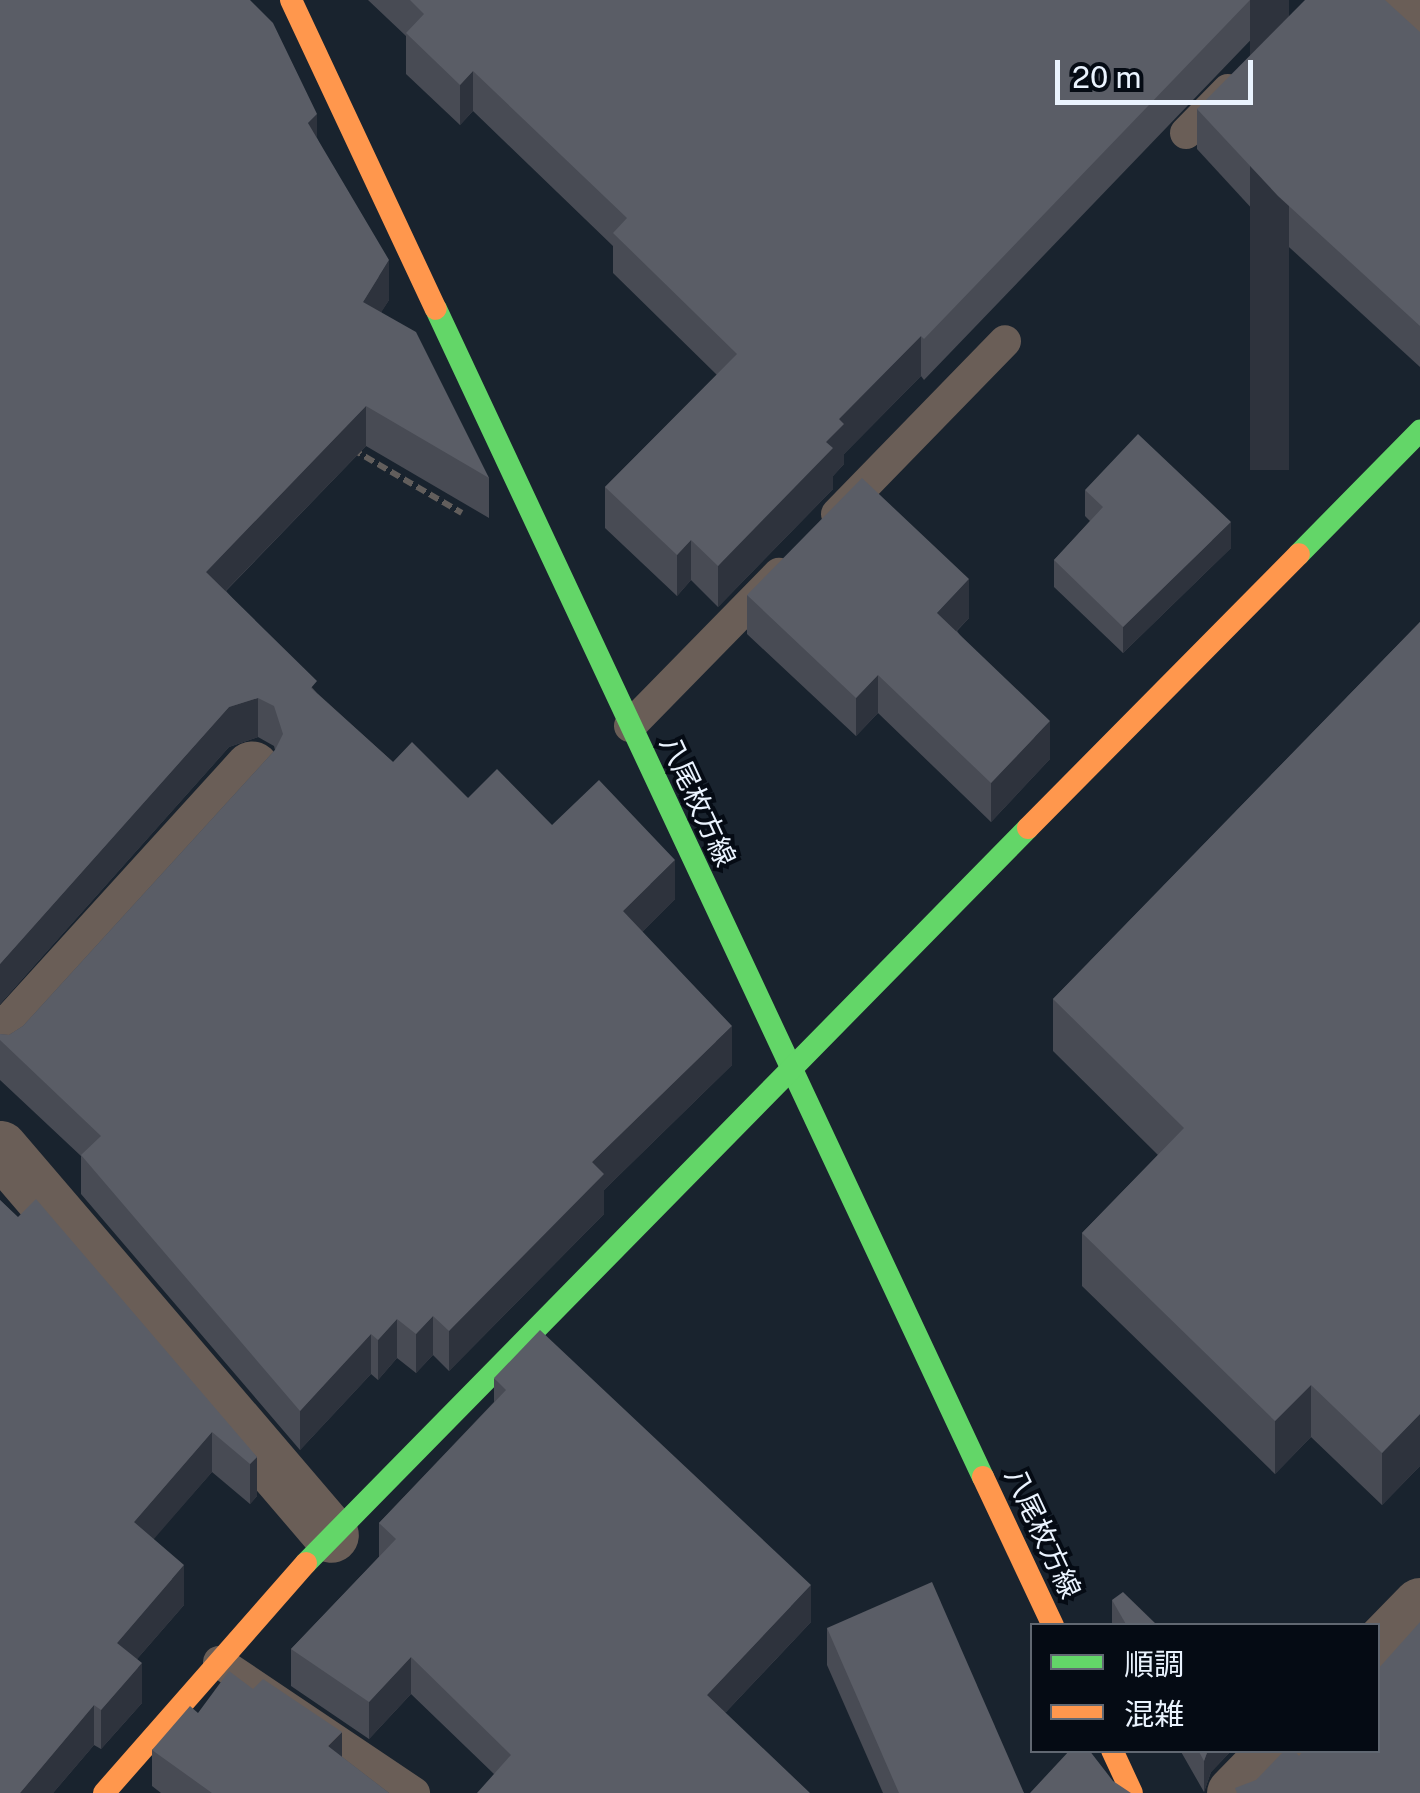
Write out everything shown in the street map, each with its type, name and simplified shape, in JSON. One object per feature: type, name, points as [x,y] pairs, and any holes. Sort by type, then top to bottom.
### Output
[{"type":"street","points":[[1410,0],[1420,10]]},
{"type":"street","name":"八尾枚方線","points":[[299,4],[524,500],[1052,1623]]},
{"type":"street","points":[[104,1793],[331,1535],[1420,430]]},
{"type":"street","points":[[0,1045],[252,768]]},
{"type":"street","points":[[0,1148],[331,1535]]},
{"type":"street","points":[[1380,1646],[1420,1606]]},
{"type":"street","points":[[1113,1753],[1132,1793]]},
{"type":"street","points":[[1234,1793],[1273,1753]]},
{"type":"lane","points":[[1186,133],[1251,66]]},
{"type":"lane","points":[[630,726],[1005,342]]},
{"type":"lane","points":[[219,1662],[414,1793]]},
{"type":"path","points":[[348,447],[481,524],[524,500]]},
{"type":"building","points":[[0,0],[250,0],[273,23],[317,114],[308,123],[389,260],[363,302],[416,332],[489,478],[366,406],[206,572],[317,681],[311,688],[393,762],[412,742],[468,798],[497,769],[552,825],[599,780],[675,860],[623,911],[732,1026],[592,1162],[604,1174],[449,1331],[433,1316],[416,1334],[397,1319],[378,1340],[371,1334],[300,1411],[81,1155],[101,1136],[0,1040],[0,1034],[9,1035],[23,1026],[275,750],[283,734],[274,706],[258,698],[229,707],[0,964]]},
{"type":"building","points":[[410,0],[1250,0],[924,339],[921,336],[839,419],[844,424],[826,442],[833,448],[718,566],[691,540],[677,555],[605,487],[737,354],[613,233],[627,218],[473,71],[460,85],[406,33],[424,14]]},
{"type":"building","points":[[1305,0],[1385,0],[1420,32],[1420,326],[1278,196],[1197,109]]},
{"type":"building","points":[[1138,434],[1231,522],[1123,627],[1054,560],[1103,507],[1085,490]]},
{"type":"building","points":[[862,478],[969,579],[937,613],[1050,721],[991,783],[878,675],[856,698],[747,595]]},
{"type":"building","points":[[1420,622],[1420,1414],[1382,1453],[1311,1385],[1275,1421],[1082,1233],[1184,1128],[1053,999]]},
{"type":"building","points":[[36,1199],[257,1457],[250,1464],[212,1432],[134,1522],[184,1565],[117,1643],[142,1663],[101,1710],[94,1705],[20,1793],[0,1793],[0,1200],[18,1217]]},
{"type":"building","points":[[540,1330],[811,1585],[707,1695],[810,1793],[477,1793],[511,1755],[411,1657],[369,1702],[291,1649],[396,1539],[379,1523],[506,1390],[494,1378]]},
{"type":"building","points":[[932,1582],[1024,1793],[899,1793],[827,1628]]},
{"type":"building","points":[[1123,1592],[1155,1623],[1125,1623],[1112,1600]]},
{"type":"building","points":[[1420,1622],[1420,1793],[1237,1793],[1235,1788],[1256,1780],[1282,1753],[1380,1753],[1380,1667]]},
{"type":"building","points":[[229,1671],[253,1689],[263,1679],[342,1732],[328,1746],[389,1793],[212,1793],[152,1750],[190,1706],[198,1713]]},
{"type":"building","points":[[1067,1753],[1091,1753],[1113,1781],[1131,1793],[1030,1793]]},
{"type":"traffic: fast","points":[[436,309],[983,1477]]},
{"type":"traffic: fast","points":[[1299,554],[1420,431]]},
{"type":"traffic: fast","points":[[306,1563],[1028,828]]},
{"type":"traffic: slow","points":[[291,0],[436,309]]},
{"type":"traffic: slow","points":[[1028,828],[1299,554]]},
{"type":"traffic: slow","points":[[983,1477],[1052,1623]]},
{"type":"traffic: slow","points":[[104,1793],[306,1563]]},
{"type":"traffic: slow","points":[[1113,1753],[1132,1793]]}]
